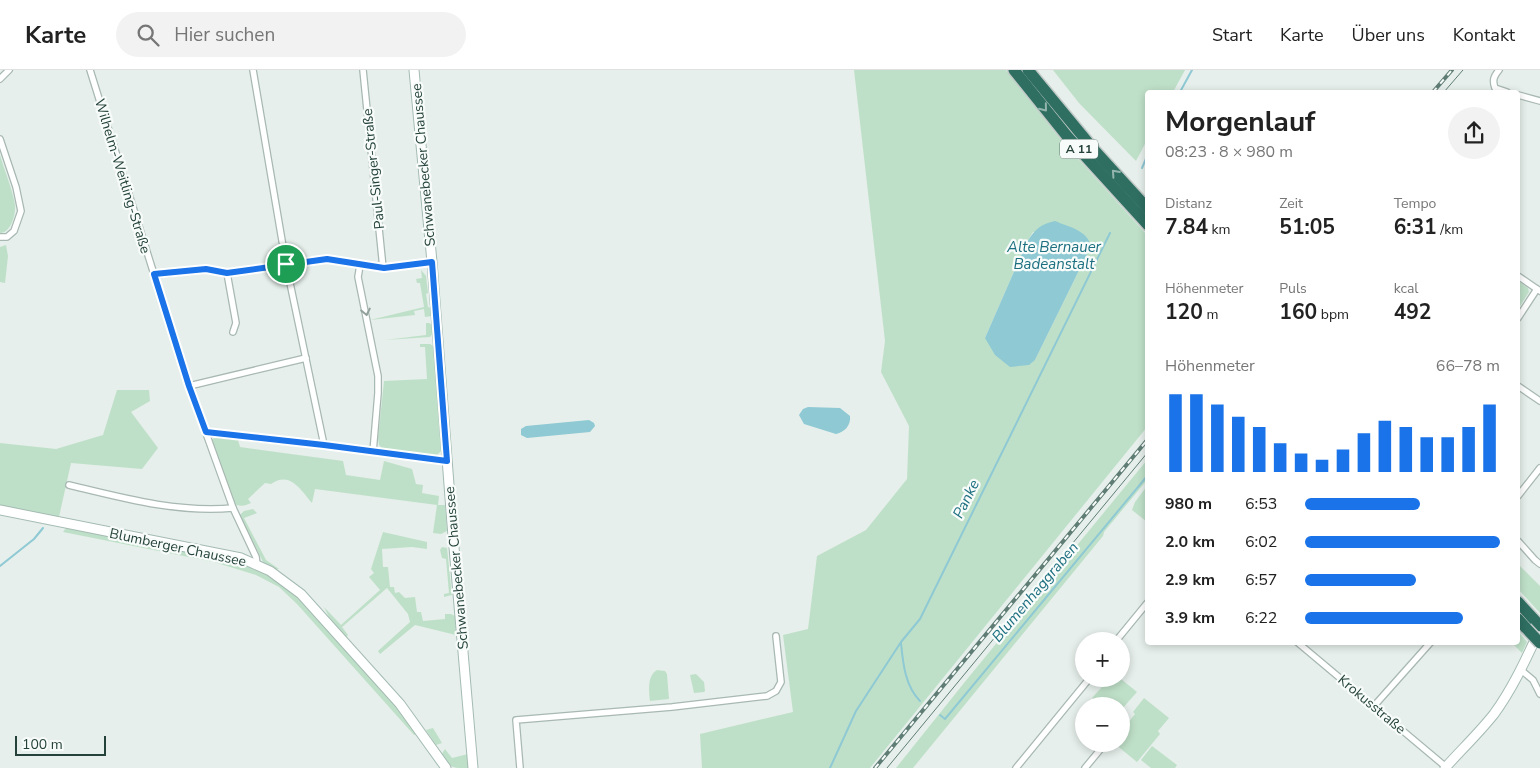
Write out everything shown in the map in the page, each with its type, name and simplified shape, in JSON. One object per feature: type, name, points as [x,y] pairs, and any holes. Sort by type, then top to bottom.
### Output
[{"type":"highway","name":"A 11","points":[[1014,70],[1067,136],[1145,222]]},
{"type":"highway","name":"A 11","points":[[1028,70],[1078,131],[1145,206]]},
{"type":"highway","points":[[1520,605],[1535,626],[1540,644]]},
{"type":"highway","points":[[1520,620],[1535,626]]},
{"type":"main road","name":"Schwanebecker Chaussee","points":[[414,70],[432,262],[473,768]]},
{"type":"main road","name":"Blumberger Chaussee","points":[[0,510],[241,558],[257,565],[286,582],[301,594],[400,704],[446,768]]},
{"type":"main road","points":[[1445,767],[1485,725],[1501,703],[1521,670],[1535,626]]},
{"type":"street","points":[[0,79],[9,70]]},
{"type":"street","name":"Wilhelm-Weitling-Straße","points":[[90,70],[189,386],[233,508],[256,557],[257,565]]},
{"type":"street","points":[[253,70],[286,264],[324,445]]},
{"type":"street","name":"Paul-Singer-Straße","points":[[362,70],[384,268]]},
{"type":"street","points":[[1499,70],[1493,79],[1495,88],[1501,90]]},
{"type":"street","points":[[1520,96],[1540,101]]},
{"type":"street","points":[[0,139],[16,187],[21,211],[14,232],[7,237],[0,237]]},
{"type":"street","points":[[154,274],[206,269],[227,273],[327,259],[384,268],[432,262]]},
{"type":"street","points":[[360,265],[358,277],[379,385],[373,452]]},
{"type":"street","points":[[227,273],[236,322],[233,332]]},
{"type":"street","points":[[1520,277],[1538,290],[1520,315]]},
{"type":"street","points":[[189,386],[306,358]]},
{"type":"street","points":[[1520,387],[1540,400]]},
{"type":"street","points":[[206,432],[447,461]]},
{"type":"street","points":[[1520,493],[1540,468]]},
{"type":"street","points":[[69,485],[128,499],[174,507],[233,508]]},
{"type":"street","points":[[1520,543],[1540,564]]},
{"type":"street","points":[[1123,632],[1145,606]]},
{"type":"street","points":[[520,768],[516,720],[672,707],[767,696],[776,691],[781,682],[776,636]]},
{"type":"street","name":"Krokusstraße","points":[[1301,645],[1445,767]]},
{"type":"street","points":[[1374,706],[1428,645]]},
{"type":"street","points":[[1521,670],[1533,680],[1540,694]]},
{"type":"street","points":[[1019,767],[1083,687]]},
{"type":"street","points":[[1085,768],[1098,752]]},
{"type":"green space","points":[[854,70],[1006,70],[1061,140],[1145,233],[1145,429],[870,768],[702,768],[700,734],[793,712],[783,635],[808,629],[817,556],[866,530],[907,479],[909,426],[881,372],[885,341]],"holes":[[[1033,232],[1091,246],[1035,360],[985,338]]]},
{"type":"green space","points":[[1053,70],[1185,70],[1174,90],[1145,90],[1145,144],[1136,161],[1079,103]]},
{"type":"green space","points":[[0,155],[15,209],[10,227],[0,233]]},
{"type":"green space","points":[[6,245],[8,256],[5,283],[0,282],[0,247]]},
{"type":"green space","points":[[421,270],[426,276],[428,293],[426,294],[428,307],[431,308],[431,316],[425,317],[424,309],[414,311],[415,315],[370,320],[424,307],[420,283],[417,283],[416,279],[422,278]]},
{"type":"green space","points":[[1520,282],[1528,288],[1529,292],[1520,306]]},
{"type":"green space","points":[[426,323],[433,325],[433,333],[430,337],[385,340],[426,335]]},
{"type":"green space","points":[[420,344],[430,344],[435,347],[442,450],[435,457],[384,451],[379,445],[378,438],[384,381],[427,379],[425,347],[420,347]]},
{"type":"green space","points":[[117,390],[149,390],[150,401],[131,412],[158,448],[142,469],[71,463],[59,517],[0,505],[0,443],[56,449],[103,435]]},
{"type":"green space","points":[[216,437],[238,440],[240,447],[343,461],[346,475],[380,480],[384,461],[412,469],[416,484],[423,485],[422,493],[439,496],[438,505],[445,505],[447,531],[441,534],[433,533],[437,505],[315,489],[312,503],[299,487],[294,483],[284,480],[271,484],[265,483],[248,499],[251,503],[242,506],[235,504],[233,503],[211,440]]},
{"type":"green space","points":[[1145,462],[1145,482],[1104,532],[1103,536],[913,768],[896,768]]},
{"type":"green space","points":[[1145,489],[1145,520],[1132,510],[1135,502]]},
{"type":"green space","points":[[253,509],[257,513],[244,518],[266,560],[279,569],[274,569],[263,562],[240,515],[244,511]]},
{"type":"green space","points":[[66,528],[236,561],[273,578],[307,606],[419,733],[414,735],[297,604],[279,587],[256,575],[214,562],[63,532]]},
{"type":"green space","points":[[383,532],[427,542],[427,549],[412,547],[382,549],[383,567],[388,567],[390,587],[394,587],[395,593],[399,592],[405,598],[415,597],[417,612],[421,612],[423,621],[445,619],[445,614],[455,616],[456,635],[415,625],[380,654],[378,651],[410,622],[408,614],[387,588],[342,627],[348,635],[346,637],[329,617],[324,607],[341,625],[380,590],[369,577],[374,573],[371,569]]},
{"type":"green space","points":[[442,547],[447,548],[452,595],[444,597],[444,594],[449,593],[446,559],[442,558],[440,550]]},
{"type":"green space","points":[[1520,566],[1540,586],[1540,613],[1520,591]]},
{"type":"green space","points":[[1520,633],[1527,642],[1522,653],[1514,645],[1520,645]]},
{"type":"green space","points":[[657,670],[665,671],[667,674],[669,699],[650,701],[650,680]]},
{"type":"green space","points":[[696,674],[704,682],[704,692],[694,693],[690,675]]},
{"type":"green space","points":[[1130,686],[1137,692],[1130,700],[1130,697],[1093,697],[1102,687]]},
{"type":"green space","points":[[1144,698],[1169,718],[1158,731],[1160,734],[1137,762],[1125,752],[1130,752],[1130,720],[1135,714],[1133,712]]},
{"type":"green space","points":[[433,728],[442,743],[436,745],[426,730]]},
{"type":"green space","points":[[1152,746],[1177,765],[1175,768],[1151,768],[1141,760]]},
{"type":"green space","points":[[445,749],[452,758],[468,754],[468,768],[449,765],[441,755]]},
{"type":"water","name":"Alte Bernauer Badeanstalt","points":[[1055,221],[1082,233],[1086,236],[1091,246],[1035,360],[1029,365],[1010,367],[995,355],[985,338],[1027,242],[1039,228]]},
{"type":"water","points":[[808,407],[840,408],[850,416],[847,428],[836,434],[804,424],[799,415],[803,409]]},
{"type":"water","points":[[589,420],[595,426],[590,432],[527,438],[521,435],[521,429],[526,426]]},
{"type":"waterway","name":"Panke","points":[[1181,90],[1192,70]]},
{"type":"waterway","name":"Panke","points":[[1142,168],[1145,161]]},
{"type":"waterway","name":"Panke","points":[[830,768],[856,711],[901,642],[920,619],[1110,233]]},
{"type":"waterway","name":"Blumenhaggraben","points":[[940,715],[945,719],[1145,479]]},
{"type":"waterway","points":[[0,566],[34,539],[43,528]]},
{"type":"waterway","points":[[901,643],[908,681],[920,701]]},
{"type":"tram line","points":[[1446,90],[1463,70]]},
{"type":"tram line","points":[[887,768],[1145,456]]},
{"type":"railway","points":[[1435,90],[1452,70]]},
{"type":"railway","points":[[875,768],[1145,443]]},
{"type":"route","points":[[327,259],[384,268],[432,262],[447,461],[206,432],[189,386],[154,274],[206,269],[227,273],[286,264],[327,259]]}]
